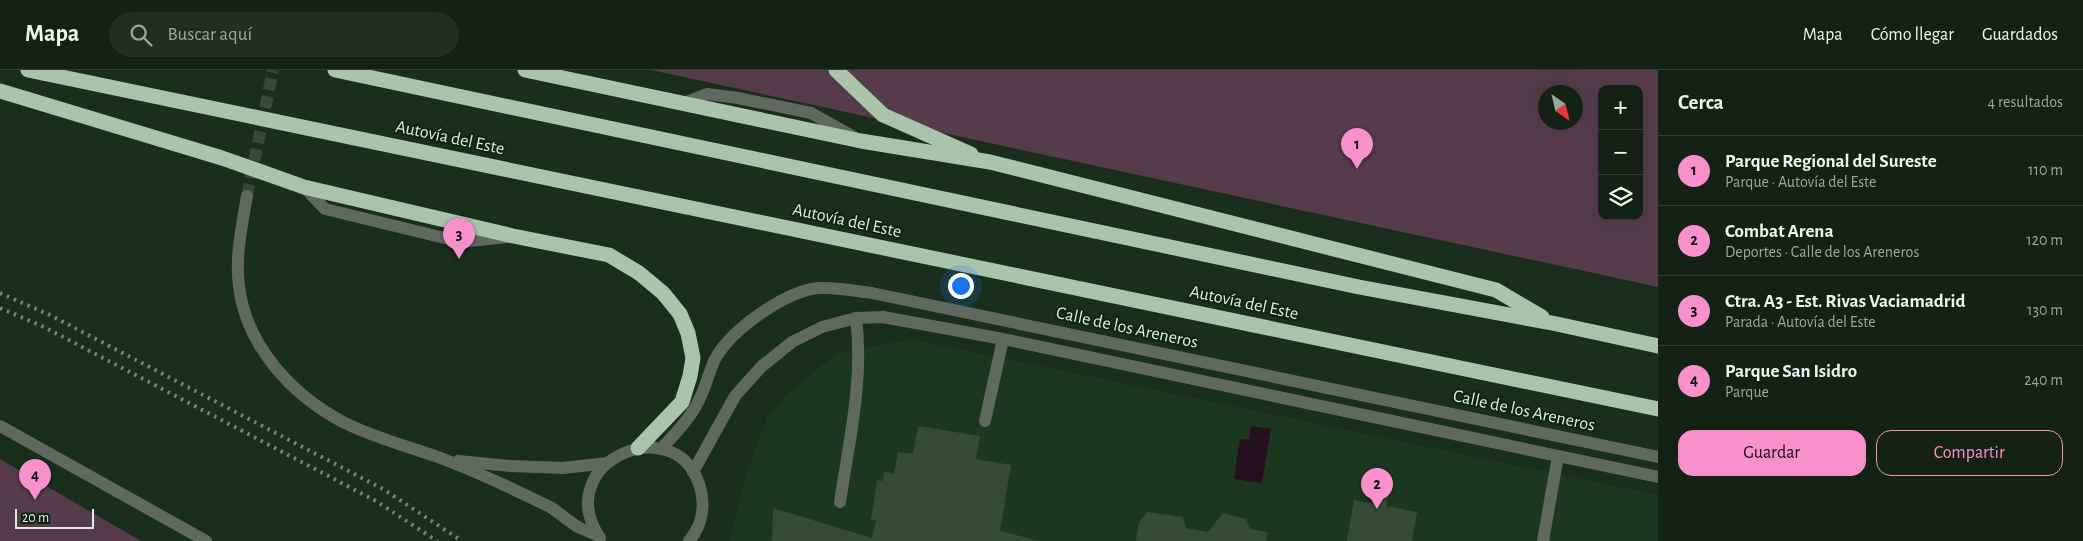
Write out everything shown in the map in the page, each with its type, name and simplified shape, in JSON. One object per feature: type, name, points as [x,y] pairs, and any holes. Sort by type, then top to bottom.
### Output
[{"type":"highway","name":"Autovía del Este","points":[[28,70],[1658,409]]},
{"type":"highway","points":[[335,70],[1349,285],[1552,323],[1658,346]]},
{"type":"highway","points":[[525,70],[861,141],[990,162],[1496,290],[1552,323]]},
{"type":"highway","points":[[836,70],[883,114],[990,162]]},
{"type":"highway","points":[[0,91],[222,158],[304,187],[513,236],[609,255],[639,273],[663,293],[680,314],[688,333],[693,358],[682,402],[638,448]]},
{"type":"street","points":[[247,196],[238,263],[239,286],[246,314],[254,335],[280,373],[296,390],[320,409],[345,422],[402,446],[445,460],[552,508],[578,527],[600,539]]},
{"type":"street","name":"Calle de los Areneros","points":[[661,449],[690,415],[700,399],[716,359],[733,336],[770,308],[795,295],[819,288],[872,292],[1658,457]]},
{"type":"street","name":"Calle de los Areneros","points":[[693,472],[735,396],[761,367],[792,342],[822,326],[856,318],[882,317],[1003,339],[1658,477]]},
{"type":"street","points":[[840,502],[859,371],[859,339],[856,318]]},
{"type":"street","points":[[985,420],[1003,339]]},
{"type":"street","points":[[0,426],[206,541]]},
{"type":"street","points":[[600,539],[591,518],[589,498],[595,479],[607,463],[621,453],[638,448],[661,449],[678,458],[693,472],[700,488],[703,505],[700,523],[689,541]]},
{"type":"street","points":[[1543,541],[1558,456]]},
{"type":"street","points":[[445,460],[511,466],[563,468],[607,463]]},
{"type":"shaded area","points":[[651,70],[1658,70],[1658,287]]},
{"type":"shaded area","points":[[912,339],[1658,495],[1658,541],[729,541],[745,477],[767,418],[787,394],[837,353]]},
{"type":"shaded area","points":[[1251,426],[1271,429],[1262,483],[1234,479],[1240,439],[1249,440]]},
{"type":"shaded area","points":[[0,459],[141,541],[0,541]]},
{"type":"building","points":[[918,426],[980,436],[976,459],[1011,465],[1000,531],[1040,541],[772,541],[773,508],[872,538],[876,520],[871,520],[877,480],[883,481],[884,472],[894,474],[898,452],[913,454]]},
{"type":"building","points":[[1379,480],[1392,483],[1386,506],[1417,512],[1412,541],[1347,541],[1354,500],[1379,505],[1381,494],[1376,494]]},
{"type":"building","points":[[1147,512],[1183,517],[1186,528],[1208,532],[1223,513],[1246,519],[1250,529],[1268,532],[1266,541],[1136,541],[1139,522]]},
{"type":"tunnel","points":[[247,196],[273,70]]},
{"type":"railway","points":[[0,293],[50,315],[383,489],[462,541]]},
{"type":"railway","points":[[0,308],[44,327],[376,501],[437,541]]},
{"type":"place","name":"Parque Regional del Sureste","points":[[1357,169]]},
{"type":"place","name":"Ctra. A3 - Est. Rivas Vaciamadrid","points":[[459,259]]},
{"type":"place","name":"Parque San Isidro","points":[[35,500]]},
{"type":"place","name":"Combat Arena","points":[[1377,509]]}]
